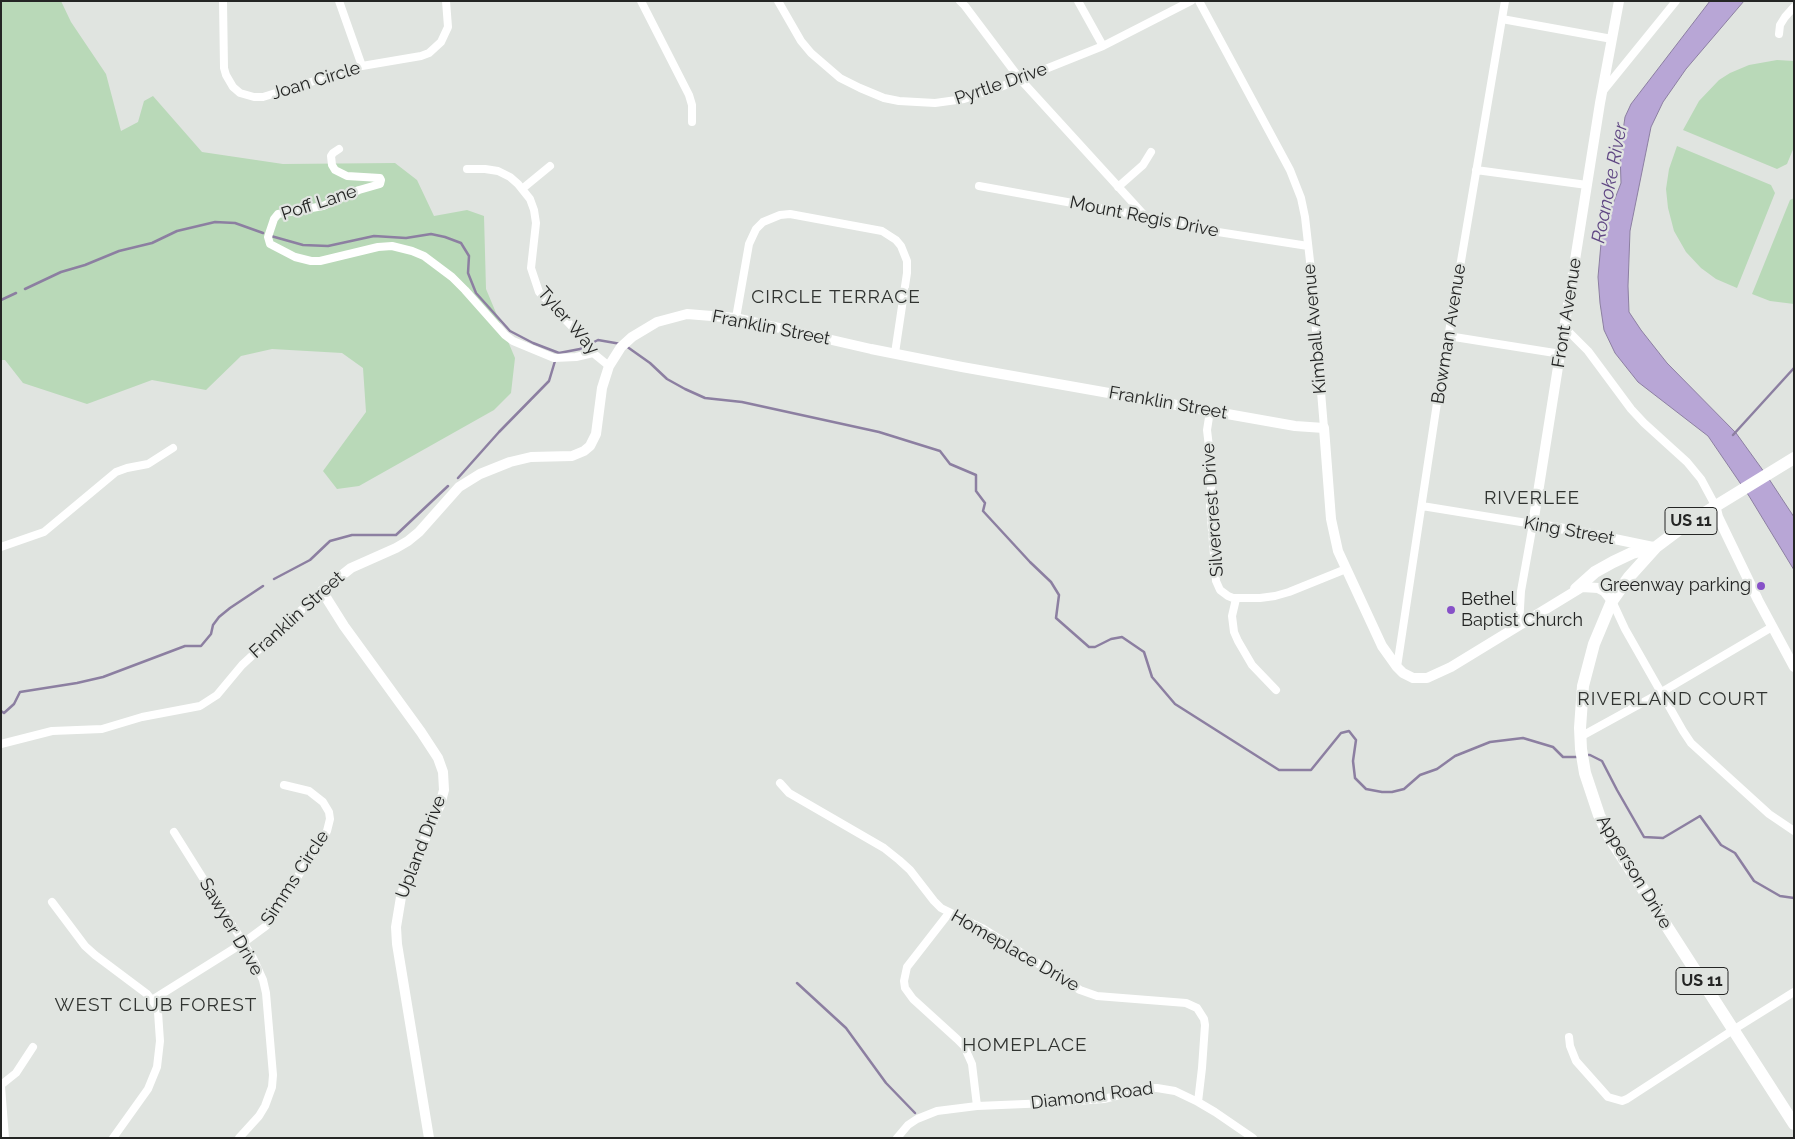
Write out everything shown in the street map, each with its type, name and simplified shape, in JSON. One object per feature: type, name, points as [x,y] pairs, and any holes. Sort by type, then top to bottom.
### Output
[{"type":"main road","name":"US 11","points":[[1656,547],[1688,522],[1794,458]]},
{"type":"main road","points":[[1576,589],[1595,572],[1614,562],[1632,553],[1656,547]]},
{"type":"main road","name":"Apperson Drive","points":[[1656,547],[1629,577],[1612,601],[1594,644],[1586,670],[1581,707],[1581,749],[1591,792],[1610,838],[1794,1124]]},
{"type":"street","name":"Joan Circle","points":[[223,1],[224,68],[226,75],[233,87],[245,95],[265,97],[362,66],[421,56],[436,48],[445,37],[448,27],[446,1]]},
{"type":"street","points":[[339,1],[362,66]]},
{"type":"street","points":[[641,1],[690,95],[692,122]]},
{"type":"street","name":"Pyrtle Drive","points":[[778,1],[801,41],[816,58],[846,82],[884,98],[919,103],[942,103],[985,93],[1020,80],[1103,46],[1192,1]]},
{"type":"street","points":[[960,1],[1020,80],[1145,216]]},
{"type":"street","points":[[1078,1],[1103,46]]},
{"type":"street","name":"Kimball Avenue","points":[[1199,1],[1290,170],[1300,198],[1305,217],[1308,246],[1331,519],[1338,551],[1346,569],[1382,646],[1397,667]]},
{"type":"street","name":"Bowman Avenue","points":[[1397,667],[1448,336],[1505,1]]},
{"type":"street","name":"Front Avenue","points":[[1519,625],[1521,591],[1602,93],[1619,1]]},
{"type":"street","points":[[1602,93],[1676,1]]},
{"type":"street","points":[[1779,34],[1780,25],[1785,16],[1794,7]]},
{"type":"street","points":[[1502,19],[1612,39]]},
{"type":"street","name":"Poff Lane","points":[[339,149],[331,156],[332,164],[336,170],[347,176],[380,178],[380,184],[359,190],[323,206],[278,214],[274,219],[268,237],[270,244],[294,257],[311,261],[320,261],[378,247],[392,246],[412,251],[424,256],[452,277],[505,335],[513,341],[554,358],[576,358],[592,351]]},
{"type":"street","points":[[1118,187],[1143,165],[1151,152]]},
{"type":"street","points":[[522,188],[550,166]]},
{"type":"street","name":"Tyler Way","points":[[467,169],[498,171],[510,177],[530,199],[536,223],[531,268],[539,292],[608,366]]},
{"type":"street","points":[[1476,170],[1587,185]]},
{"type":"street","name":"Mount Regis Drive","points":[[980,186],[1145,216],[1218,232],[1308,246]]},
{"type":"street","points":[[736,318],[748,244],[756,229],[763,222],[780,215],[790,214],[882,231],[896,240],[901,246],[907,261],[895,354]]},
{"type":"street","name":"Franklin Street","points":[[1,744],[52,731],[102,728],[142,717],[200,706],[217,695],[242,665],[322,591],[351,568],[408,541],[419,532],[459,487],[480,474],[510,462],[531,457],[572,456],[584,451],[590,446],[596,434],[602,388],[608,366],[621,347],[657,322],[679,315],[694,314],[736,318],[895,354],[1295,426],[1324,428]]},
{"type":"street","points":[[1565,328],[1588,351],[1631,409],[1687,462],[1701,479],[1772,627],[1794,667]]},
{"type":"street","points":[[1448,336],[1560,354]]},
{"type":"street","name":"Silvercrest Drive","points":[[1210,411],[1207,430],[1212,472],[1210,505],[1216,581],[1224,594],[1236,599],[1275,596],[1346,569]]},
{"type":"street","points":[[1,546],[44,532],[116,472],[148,464],[173,448]]},
{"type":"street","name":"King Street","points":[[1422,506],[1571,530],[1656,547]]},
{"type":"street","points":[[1397,667],[1403,673],[1413,678],[1434,676],[1576,589],[1593,586],[1604,591],[1612,601],[1624,627],[1660,692],[1683,731],[1699,751],[1769,814],[1794,831]]},
{"type":"street","name":"Upland Drive","points":[[322,591],[344,626],[421,732],[438,758],[443,772],[444,790],[440,805],[406,882],[399,904],[396,926],[397,944],[429,1138]]},
{"type":"street","name":"Silvercrest Drive","points":[[1236,599],[1232,625],[1238,641],[1252,665],[1276,690]]},
{"type":"street","points":[[1581,749],[1660,692],[1772,627]]},
{"type":"street","name":"Homeplace Drive","points":[[780,783],[789,794],[884,848],[899,860],[921,883],[934,901],[949,913],[982,928],[1088,993],[1119,999],[1186,1003],[1196,1008],[1201,1013],[1205,1025],[1198,1102]]},
{"type":"street","name":"Simms Circle","points":[[152,1000],[260,932],[272,919],[329,826],[329,812],[319,799],[309,791],[284,785]]},
{"type":"street","name":"Sawyer Drive","points":[[174,832],[258,968],[266,993],[273,1075],[272,1087],[265,1106],[253,1124],[239,1138]]},
{"type":"street","points":[[52,902],[85,946],[95,956],[147,994],[158,1012],[159,1053],[157,1068],[148,1089],[113,1138]]},
{"type":"street","points":[[949,913],[907,967],[904,981],[905,988],[913,999],[957,1038],[968,1054],[972,1064],[977,1106]]},
{"type":"street","points":[[1569,1037],[1576,1062],[1608,1097],[1612,1100],[1622,1101],[1794,992]]},
{"type":"street","points":[[5,1138],[1,1085],[16,1073],[33,1047]]},
{"type":"street","name":"Diamond Road","points":[[897,1138],[908,1125],[927,1114],[977,1106],[1104,1099],[1147,1088],[1157,1088],[1175,1092],[1198,1102],[1253,1138]]},
{"type":"green space","points":[[1,1],[61,1],[71,22],[106,74],[121,131],[138,122],[144,101],[153,96],[202,152],[283,164],[395,163],[417,180],[434,216],[467,210],[484,216],[486,289],[515,358],[511,393],[494,410],[359,486],[337,489],[323,471],[366,412],[363,368],[342,353],[272,349],[241,356],[206,390],[152,380],[87,404],[23,383],[5,360],[1,360]]},
{"type":"green space","points":[[1777,60],[1794,61],[1794,147],[1787,164],[1777,169],[1683,130],[1699,101],[1719,80],[1749,65]]},
{"type":"green space","points":[[1677,146],[1771,185],[1775,193],[1737,288],[1716,279],[1701,268],[1686,252],[1674,231],[1668,208],[1666,189],[1669,169]]},
{"type":"green space","points":[[1794,198],[1794,304],[1770,301],[1752,294],[1790,200]]},
{"type":"shaded area","points":[[1710,1],[1744,1],[1686,69],[1663,102],[1651,127],[1630,231],[1629,312],[1667,363],[1736,433],[1794,517],[1794,570],[1749,496],[1708,436],[1638,382],[1615,353],[1604,330],[1600,303],[1598,277],[1602,232],[1621,183],[1620,152],[1625,117],[1631,104]]},
{"type":"waterway","points":[[25,289],[61,272],[85,265],[119,251],[152,243],[177,231],[215,222],[235,223],[263,233]]},
{"type":"waterway","points":[[271,236],[303,245],[328,246],[374,236],[406,238],[431,234],[445,237],[461,243],[469,256],[468,273],[476,293],[510,331],[533,343],[559,353],[580,349],[598,340],[621,344]]},
{"type":"waterway","points":[[1,300],[16,293]]},
{"type":"waterway","points":[[626,346],[650,363],[667,379],[705,398],[742,402],[879,432],[940,451],[950,464],[976,475],[976,491],[985,503],[983,511],[1051,582],[1059,595],[1056,618],[1089,647],[1095,647],[1111,639],[1122,637],[1144,652],[1152,677],[1175,704],[1279,770],[1311,770],[1341,733],[1349,731],[1356,740],[1353,761],[1355,778],[1366,789],[1382,792],[1404,789],[1420,775],[1437,769],[1455,756],[1490,742],[1523,738],[1553,747],[1563,757],[1579,757]]},
{"type":"waterway","points":[[458,478],[499,432],[549,381],[555,361]]},
{"type":"waterway","points":[[1733,435],[1794,368]]},
{"type":"waterway","points":[[274,579],[310,560],[330,541],[352,535],[396,535],[448,486]]},
{"type":"waterway","points":[[1,711],[4,713],[14,704],[20,692],[103,677],[185,646],[201,646],[211,634],[213,625],[219,617],[263,586]]},
{"type":"waterway","points":[[1586,755],[1602,761],[1644,837],[1663,838],[1700,816],[1721,845],[1735,853],[1754,881],[1780,896],[1794,898]]},
{"type":"waterway","points":[[797,983],[846,1028],[886,1083],[915,1113]]},
{"type":"place","name":"Greenway parking","points":[[1761,586]]},
{"type":"place","name":"Bethel Baptist Church","points":[[1451,610]]},
{"type":"district","name":"CIRCLE TERRACE","points":[[836,297]]},
{"type":"district","name":"RIVERLEE","points":[[1532,498]]},
{"type":"district","name":"RIVERLAND COURT","points":[[1673,699]]},
{"type":"district","name":"WEST CLUB FOREST","points":[[156,1005]]},
{"type":"district","name":"HOMEPLACE","points":[[1025,1045]]},
{"type":"water label","name":"Roanoke River","points":[[1610,183]]}]
